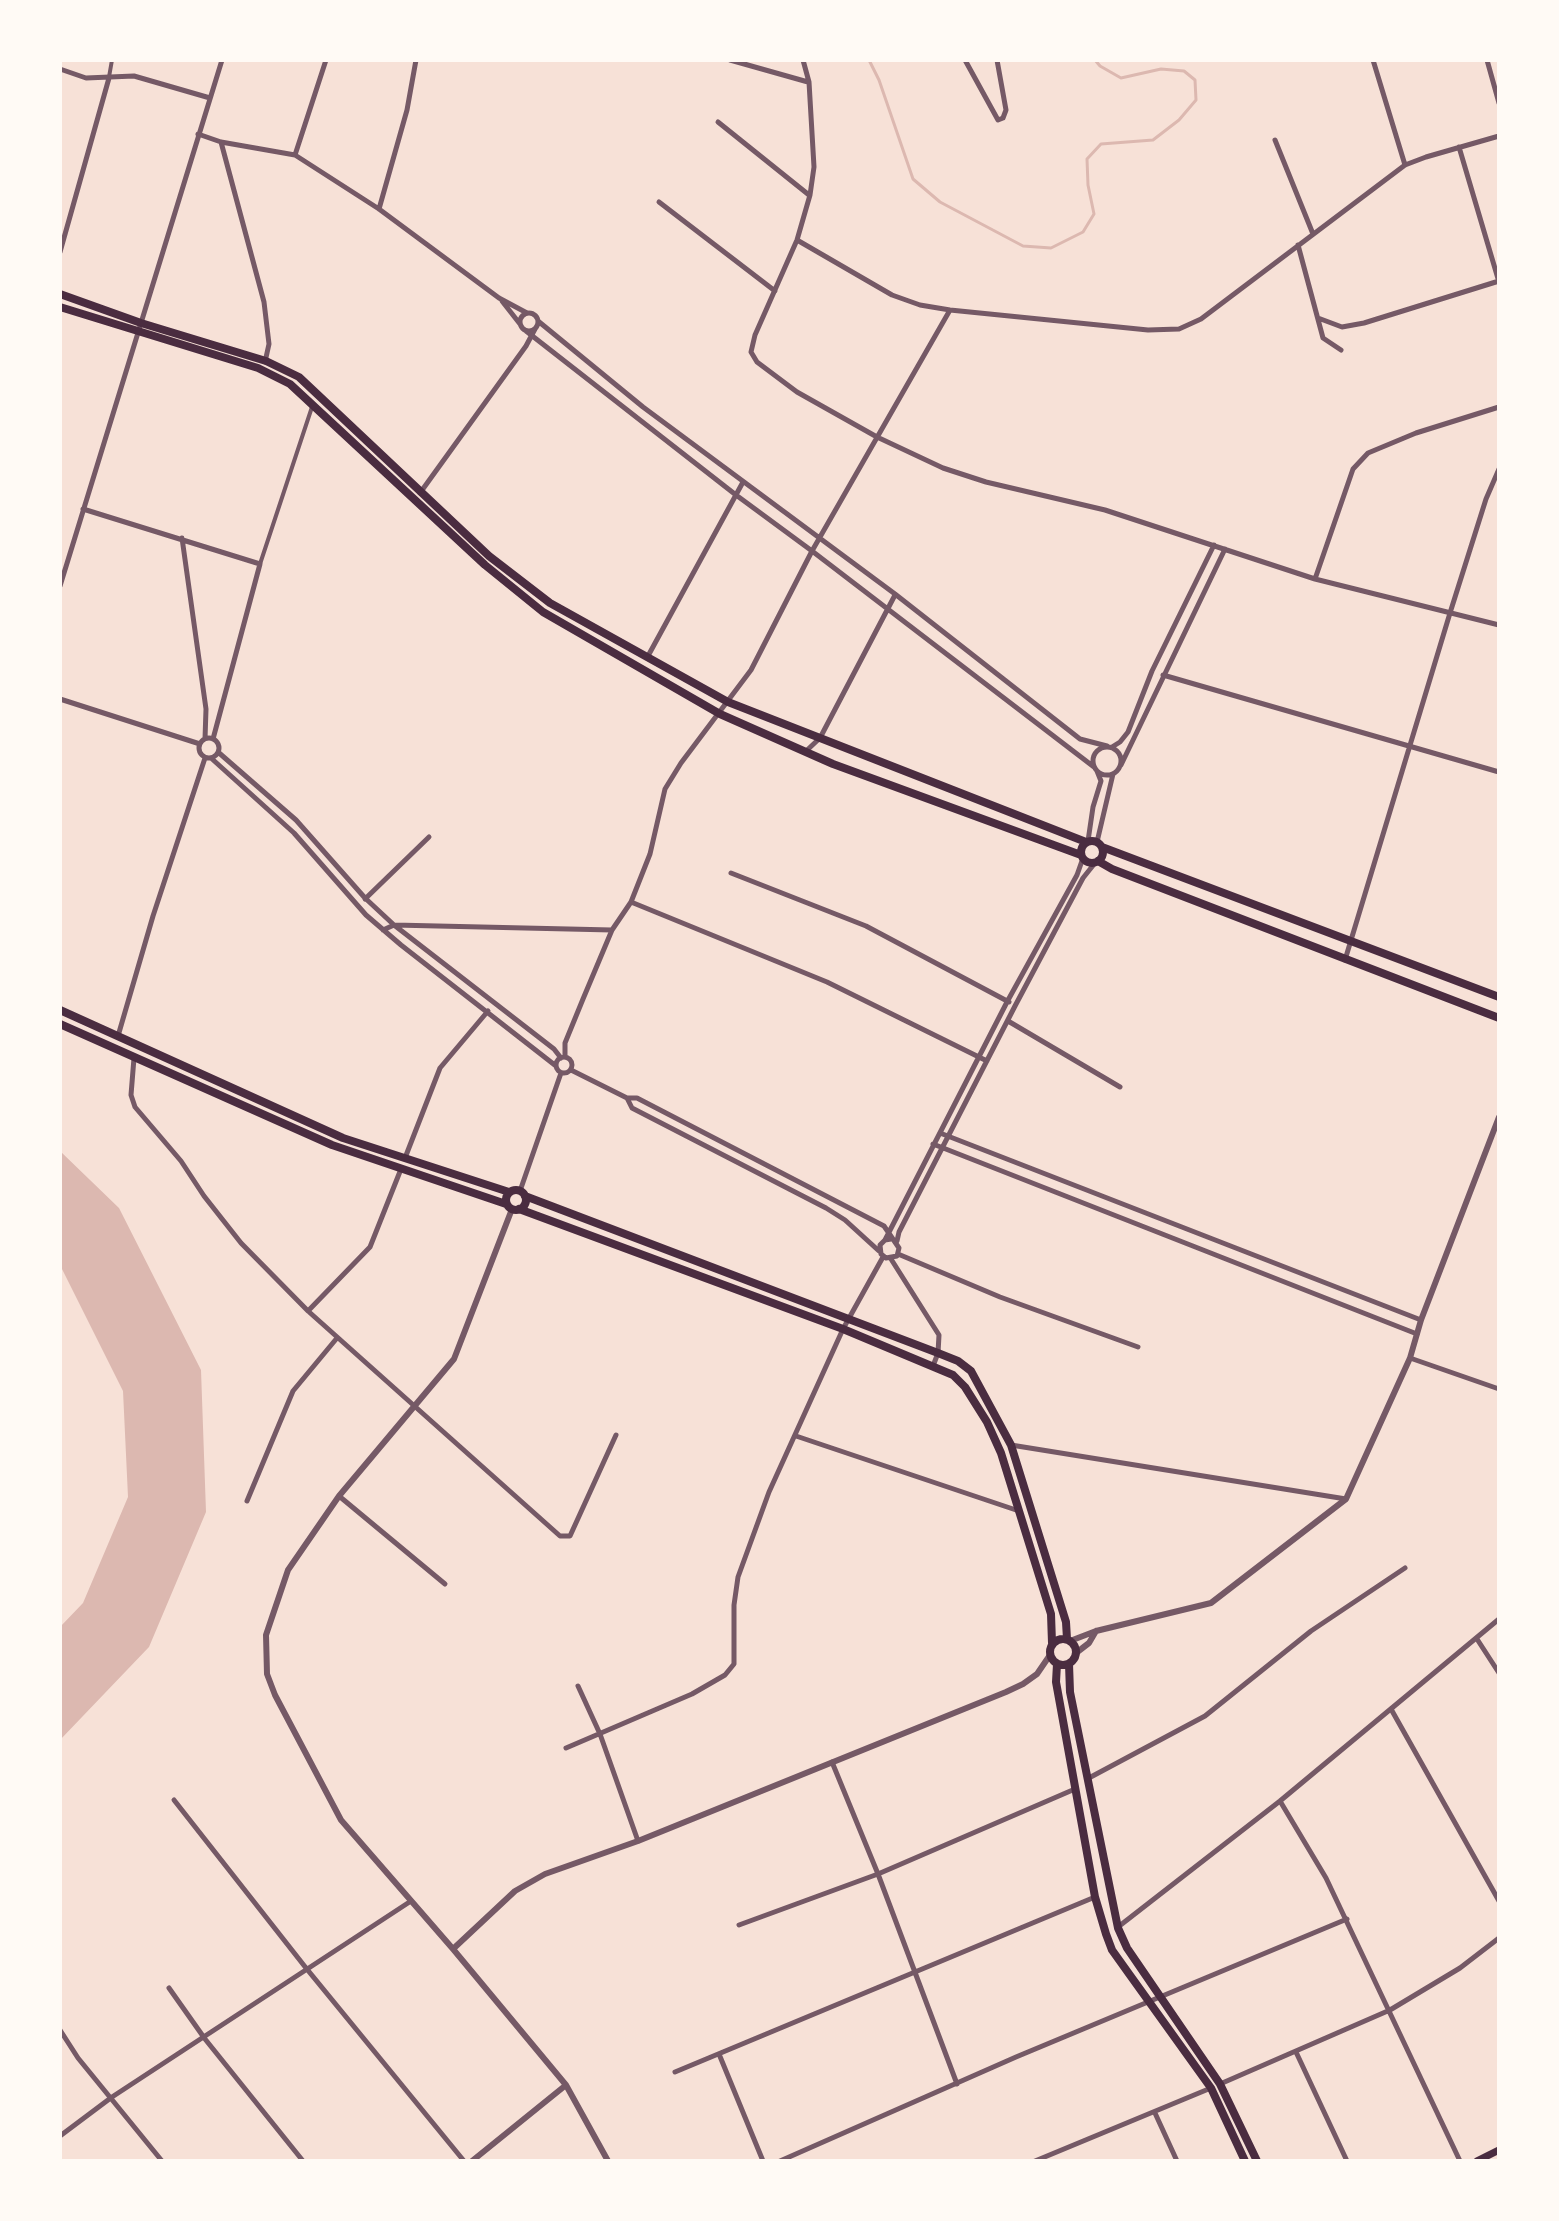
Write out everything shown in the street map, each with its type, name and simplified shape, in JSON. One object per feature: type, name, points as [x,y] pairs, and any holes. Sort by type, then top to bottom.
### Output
[{"type":"main road","points":[[60,294],[299,377],[485,565],[543,612],[720,714],[804,752],[1499,1018]]},
{"type":"main road","points":[[60,307],[138,333],[264,365],[313,403],[417,497],[550,603],[728,702],[1499,997]]},
{"type":"main road","points":[[1082,856],[1081,848],[1093,843]]},
{"type":"main road","points":[[1093,843],[1103,855],[1096,862]]},
{"type":"main road","points":[[60,1010],[343,1138],[509,1192],[522,1193],[938,1353],[958,1361],[971,1371],[1011,1445],[1066,1622],[1068,1640],[1076,1653],[1069,1664],[1070,1692],[1118,1928],[1127,1948],[1220,2084],[1257,2161]]},
{"type":"main road","points":[[60,1024],[332,1145],[843,1329],[953,1375],[965,1387],[987,1422],[1021,1512],[1051,1614],[1050,1655],[1057,1664],[1056,1682],[1095,1897],[1112,1950],[1211,2088],[1245,2161]]},
{"type":"main road","points":[[509,1192],[513,1208]]},
{"type":"main road","points":[[513,1208],[524,1205],[522,1193]]},
{"type":"main road","points":[[1052,1643],[1059,1639],[1068,1640]]},
{"type":"main road","points":[[1057,1664],[1069,1664]]},
{"type":"main road","points":[[1477,2161],[1499,2150]]},
{"type":"street","points":[[60,252],[112,60]]},
{"type":"street","points":[[60,586],[222,60]]},
{"type":"street","points":[[295,155],[326,60]]},
{"type":"street","points":[[379,209],[407,110],[416,60]]},
{"type":"street","points":[[730,60],[809,82]]},
{"type":"street","points":[[803,60],[809,82],[814,167],[810,195],[797,240],[755,335],[751,352],[757,362],[797,392],[877,437],[943,468],[986,482],[1105,510],[1315,579],[1499,625]]},
{"type":"street","points":[[965,60],[998,120],[1003,118],[1006,110],[997,60]]},
{"type":"street","points":[[1373,60],[1405,165]]},
{"type":"street","points":[[1487,60],[1499,103]]},
{"type":"street","points":[[60,69],[86,78],[134,76],[210,98]]},
{"type":"street","points":[[718,122],[810,195]]},
{"type":"street","points":[[198,134],[221,142],[295,155],[379,209],[499,298],[533,314],[643,407],[895,594],[1080,739],[1119,752],[1121,765]]},
{"type":"street","points":[[797,240],[892,295],[920,305],[1148,330],[1179,329],[1201,319],[1405,165],[1499,136]]},
{"type":"street","points":[[1275,140],[1313,234]]},
{"type":"street","points":[[221,142],[264,302],[269,344],[264,365]]},
{"type":"street","points":[[1318,318],[1342,327],[1364,323],[1499,282],[1459,147]]},
{"type":"street","points":[[659,202],[775,291]]},
{"type":"street","points":[[1298,245],[1323,338],[1341,350]]},
{"type":"street","points":[[499,298],[542,344],[736,495],[1104,775],[1113,774]]},
{"type":"street","points":[[556,1066],[563,1057],[565,1043],[612,930],[631,902],[650,854],[665,789],[751,670],[812,551],[950,310]]},
{"type":"street","points":[[417,497],[526,346],[527,329],[522,316],[527,313]]},
{"type":"street","points":[[527,329],[538,321]]},
{"type":"street","points":[[526,346],[527,329]]},
{"type":"street","points":[[526,346],[542,344]]},
{"type":"street","points":[[213,739],[260,564],[313,403]]},
{"type":"street","points":[[1315,579],[1353,469],[1368,453],[1416,433],[1499,407]]},
{"type":"street","points":[[1345,960],[1450,613],[1486,499],[1499,469]]},
{"type":"street","points":[[648,656],[743,482]]},
{"type":"street","points":[[83,509],[260,564]]},
{"type":"street","points":[[182,538],[206,709],[205,739],[199,750],[294,833],[366,915],[561,1073]]},
{"type":"street","points":[[1093,843],[1101,781],[1096,768],[1096,753],[1120,742],[1128,732],[1152,671],[1214,545]]},
{"type":"street","points":[[1093,843],[1113,774],[1121,765],[1225,549]]},
{"type":"street","points":[[804,752],[820,738],[895,594]]},
{"type":"street","points":[[1163,675],[1499,772]]},
{"type":"street","points":[[60,699],[200,744]]},
{"type":"street","points":[[118,1036],[153,916],[208,758],[218,752],[219,746],[213,739],[205,739]]},
{"type":"street","points":[[218,752],[296,820],[365,899],[394,925],[572,1062],[571,1070]]},
{"type":"street","points":[[365,899],[429,837]]},
{"type":"street","points":[[888,1230],[1077,875],[1082,856]]},
{"type":"street","points":[[566,1748],[692,1694],[725,1675],[734,1664],[734,1605],[738,1577],[769,1492],[843,1329],[881,1254],[880,1245],[899,1232],[1083,878],[1096,862]]},
{"type":"street","points":[[731,873],[866,926],[1015,1006]]},
{"type":"street","points":[[631,902],[827,982],[987,1061]]},
{"type":"street","points":[[383,930],[394,925],[612,930]]},
{"type":"street","points":[[405,1158],[440,1068],[488,1011]]},
{"type":"street","points":[[1008,1021],[1120,1087]]},
{"type":"street","points":[[134,1057],[131,1095],[135,1107],[181,1161],[241,1243],[337,1338],[560,1536],[570,1536],[616,1435]]},
{"type":"street","points":[[561,1073],[571,1070],[627,1098],[637,1098],[876,1222],[888,1230],[898,1254],[1000,1297],[1138,1347]]},
{"type":"street","points":[[522,1193],[561,1073]]},
{"type":"street","points":[[627,1098],[632,1108],[826,1208],[891,1259],[939,1335],[938,1353],[933,1366]]},
{"type":"street","points":[[1068,1640],[1211,1603],[1346,1499],[1410,1358],[1421,1320],[1499,1117]]},
{"type":"street","points":[[940,1133],[1421,1320]]},
{"type":"street","points":[[933,1144],[1417,1334]]},
{"type":"street","points":[[308,1311],[370,1247],[401,1169]]},
{"type":"street","points":[[513,1208],[454,1359],[339,1496],[288,1570],[266,1635],[267,1674],[341,1820],[566,2085],[608,2161]]},
{"type":"street","points":[[876,1222],[893,1220],[898,1212]]},
{"type":"street","points":[[891,1259],[898,1254]]},
{"type":"street","points":[[247,1501],[293,1391],[337,1338]]},
{"type":"street","points":[[1410,1358],[1499,1389]]},
{"type":"street","points":[[796,1436],[1021,1512]]},
{"type":"street","points":[[1011,1445],[1346,1499]]},
{"type":"street","points":[[339,1496],[445,1584]]},
{"type":"street","points":[[1087,1779],[1205,1716],[1311,1631],[1405,1568]]},
{"type":"street","points":[[1118,1928],[1280,1801],[1499,1619]]},
{"type":"street","points":[[1076,1653],[1089,1643],[1096,1631]]},
{"type":"street","points":[[1477,1639],[1499,1673]]},
{"type":"street","points":[[453,1949],[515,1891],[545,1874],[638,1841],[1023,1684],[1037,1674],[1050,1655]]},
{"type":"street","points":[[578,1686],[600,1734],[638,1841]]},
{"type":"street","points":[[1391,1709],[1499,1901]]},
{"type":"street","points":[[832,1762],[957,2084]]},
{"type":"street","points":[[739,1925],[878,1874],[1076,1788]]},
{"type":"street","points":[[174,1800],[464,2161]]},
{"type":"street","points":[[1280,1801],[1347,1919],[1460,2161]]},
{"type":"street","points":[[675,2072],[1095,1897]]},
{"type":"street","points":[[60,2136],[112,2097],[205,2039],[306,1968],[411,1901]]},
{"type":"street","points":[[780,2161],[1347,1919]]},
{"type":"street","points":[[1220,2084],[1390,2010],[1460,1968],[1499,1938]]},
{"type":"street","points":[[169,1988],[205,2039],[303,2161]]},
{"type":"street","points":[[60,2030],[78,2058],[162,2161]]},
{"type":"street","points":[[1296,2052],[1347,2161]]},
{"type":"street","points":[[719,2054],[763,2161]]},
{"type":"street","points":[[472,2161],[566,2085]]},
{"type":"street","points":[[1035,2161],[1211,2088]]},
{"type":"street","points":[[1155,2113],[1177,2161]]},
{"type":"shaded area","points":[[60,1151],[119,1208],[201,1370],[206,1512],[149,1647],[60,1740],[60,1627],[83,1603],[128,1497],[123,1391],[60,1265]]},
{"type":"waterway","points":[[869,60],[879,80],[913,179],[940,202],[1023,246],[1051,248],[1083,232],[1094,214],[1087,159],[1101,144],[1153,140],[1179,120],[1196,100],[1195,80],[1184,71],[1161,69],[1121,78],[1095,60]]}]
